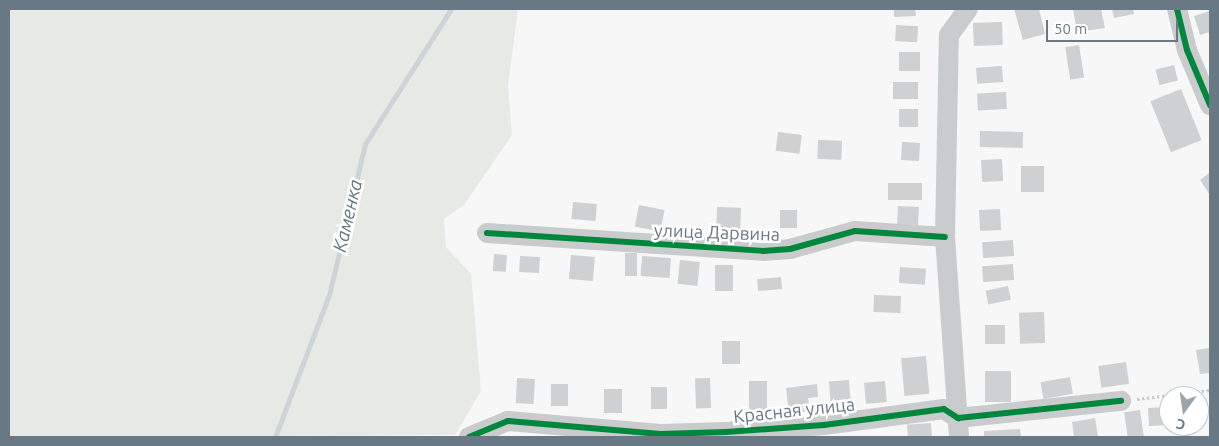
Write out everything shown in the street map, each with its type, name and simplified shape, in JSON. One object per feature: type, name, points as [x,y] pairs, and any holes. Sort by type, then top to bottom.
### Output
[{"type":"street","points":[[959,428],[945,237],[949,35],[968,9]]},
{"type":"street","points":[[1177,9],[1187,50],[1210,104]]},
{"type":"street","name":"улица Дарвина","points":[[487,233],[763,251],[790,249],[855,231],[945,237]]},
{"type":"street","name":"Красная улица","points":[[470,437],[508,421],[660,434],[824,425],[944,409],[959,428],[1121,401]]},
{"type":"path","points":[[1121,401],[1210,390]]},
{"type":"shaded area","points":[[9,9],[518,9],[508,86],[512,135],[464,205],[444,219],[446,247],[471,274],[481,391],[455,435],[9,437]]},
{"type":"building","points":[[894,9],[915,9],[916,16],[894,17]]},
{"type":"building","points":[[1014,9],[1039,9],[1045,34],[1023,40]]},
{"type":"building","points":[[1073,9],[1101,9],[1105,28],[1077,32]]},
{"type":"building","points":[[1112,9],[1133,9],[1134,14],[1114,18]]},
{"type":"building","points":[[1210,11],[1210,32],[1200,35],[1194,16]]},
{"type":"building","points":[[1002,22],[1003,45],[974,46],[973,23]]},
{"type":"building","points":[[896,25],[918,26],[917,42],[895,41]]},
{"type":"building","points":[[1079,45],[1084,78],[1070,80],[1065,47]]},
{"type":"building","points":[[899,52],[920,52],[920,71],[899,71]]},
{"type":"building","points":[[1174,65],[1178,81],[1159,85],[1156,70]]},
{"type":"building","points":[[1002,66],[1003,82],[977,84],[976,68]]},
{"type":"building","points":[[893,82],[918,82],[918,99],[893,99]]},
{"type":"building","points":[[1181,89],[1202,140],[1171,152],[1150,101]]},
{"type":"building","points":[[1006,92],[1007,109],[978,110],[977,94]]},
{"type":"building","points":[[899,109],[918,109],[918,127],[899,127]]},
{"type":"building","points":[[980,131],[1023,132],[1023,148],[980,147]]},
{"type":"building","points":[[778,132],[802,135],[800,154],[776,151]]},
{"type":"building","points":[[818,140],[842,141],[841,160],[817,159]]},
{"type":"building","points":[[902,142],[920,143],[919,161],[901,160]]},
{"type":"building","points":[[1002,159],[1003,181],[982,182],[981,160]]},
{"type":"building","points":[[1021,166],[1044,166],[1044,192],[1021,192]]},
{"type":"building","points":[[1210,172],[1210,195],[1200,180]]},
{"type":"building","points":[[888,183],[922,183],[922,200],[888,200]]},
{"type":"building","points":[[573,202],[597,204],[595,221],[572,219]]},
{"type":"building","points":[[639,205],[665,210],[660,232],[635,227]]},
{"type":"building","points":[[898,206],[919,207],[918,227],[897,226]]},
{"type":"building","points":[[717,207],[741,208],[740,232],[716,231]]},
{"type":"building","points":[[1000,209],[1001,230],[980,231],[979,210]]},
{"type":"building","points":[[780,210],[797,210],[797,228],[780,228]]},
{"type":"building","points":[[1013,240],[1014,256],[983,258],[982,242]]},
{"type":"building","points":[[625,253],[637,253],[637,276],[625,276]]},
{"type":"building","points":[[494,254],[507,255],[506,272],[493,271]]},
{"type":"building","points":[[571,255],[595,257],[593,281],[569,279]]},
{"type":"building","points":[[520,256],[540,257],[539,273],[519,272]]},
{"type":"building","points":[[642,256],[671,258],[670,278],[641,276]]},
{"type":"building","points":[[680,260],[700,262],[697,286],[677,284]]},
{"type":"building","points":[[1013,264],[1014,280],[983,282],[982,266]]},
{"type":"building","points":[[715,265],[733,265],[733,291],[715,291]]},
{"type":"building","points":[[900,267],[926,269],[925,285],[899,283]]},
{"type":"building","points":[[781,277],[782,289],[758,291],[757,279]]},
{"type":"building","points":[[1008,286],[1011,300],[988,304],[986,291]]},
{"type":"building","points":[[874,295],[901,296],[900,313],[873,312]]},
{"type":"building","points":[[1044,312],[1045,343],[1020,344],[1019,313]]},
{"type":"building","points":[[985,325],[1005,325],[1005,344],[985,344]]},
{"type":"building","points":[[722,341],[740,341],[740,364],[722,364]]},
{"type":"building","points":[[1210,348],[1210,373],[1200,374],[1196,350]]},
{"type":"building","points":[[926,356],[929,394],[904,396],[901,358]]},
{"type":"building","points":[[1126,362],[1129,384],[1101,388],[1098,366]]},
{"type":"building","points":[[985,371],[1011,371],[1011,402],[985,402]]},
{"type":"building","points":[[1070,377],[1073,394],[1043,399],[1040,382]]},
{"type":"building","points":[[517,378],[535,379],[534,404],[516,403]]},
{"type":"building","points":[[710,378],[711,408],[696,409],[695,379]]},
{"type":"building","points":[[849,380],[851,408],[831,409],[829,381]]},
{"type":"building","points":[[749,381],[767,381],[767,411],[749,411]]},
{"type":"building","points":[[885,381],[887,402],[866,404],[864,383]]},
{"type":"building","points":[[551,384],[568,384],[568,406],[551,406]]},
{"type":"building","points":[[817,384],[818,397],[808,398],[810,411],[789,414],[786,388]]},
{"type":"building","points":[[651,387],[667,387],[667,409],[651,409]]},
{"type":"building","points":[[604,389],[622,389],[622,413],[604,413]]},
{"type":"building","points":[[1159,407],[1159,425],[1149,426],[1148,408]]},
{"type":"building","points":[[1140,410],[1144,437],[1128,437],[1124,412]]},
{"type":"building","points":[[1095,418],[1098,437],[1074,437],[1072,422]]},
{"type":"building","points":[[931,423],[932,437],[908,437],[907,425]]},
{"type":"building","points":[[1020,429],[1021,437],[984,437],[984,431]]},
{"type":"waterway","name":"Каменка","points":[[275,437],[329,295],[365,144],[451,9]]},
{"type":"cycle path","points":[[1177,9],[1187,50],[1210,105]]},
{"type":"cycle path","points":[[487,233],[763,251],[790,249],[855,231],[945,237]]},
{"type":"cycle path","points":[[469,437],[508,421],[660,434],[726,432],[824,425],[944,409],[958,418],[1121,401]]}]
